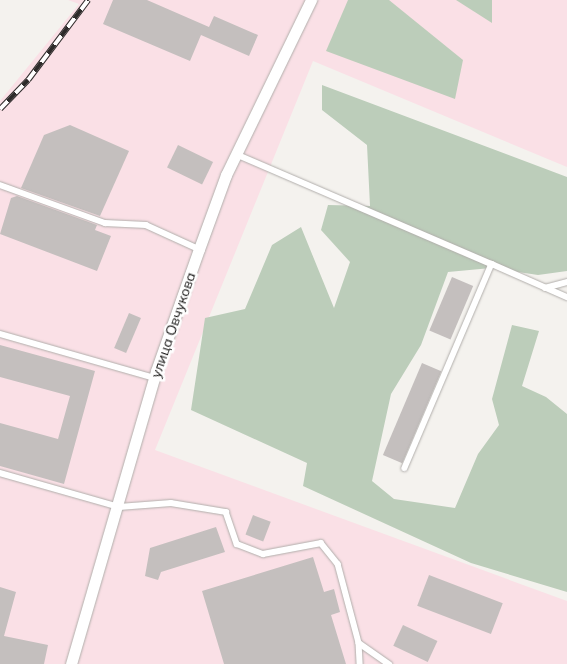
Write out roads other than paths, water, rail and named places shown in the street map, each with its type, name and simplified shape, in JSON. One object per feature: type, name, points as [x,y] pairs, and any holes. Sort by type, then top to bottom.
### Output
[{"type":"street","name":"улица Овчукова","points":[[71,664],[119,507],[155,378],[199,249],[236,154],[310,0]]},
{"type":"lane","points":[[236,154],[567,297]]},
{"type":"lane","points":[[0,185],[105,223],[146,225],[199,249]]},
{"type":"lane","points":[[405,468],[492,264]]},
{"type":"lane","points":[[545,288],[567,282]]},
{"type":"lane","points":[[0,334],[155,378]]},
{"type":"lane","points":[[0,473],[119,507],[171,503],[226,512],[237,544],[263,554],[320,543],[338,564],[359,643],[360,664]]},
{"type":"lane","points":[[359,643],[389,664]]},
{"type":"railway","points":[[0,109],[28,80],[88,0]]}]
